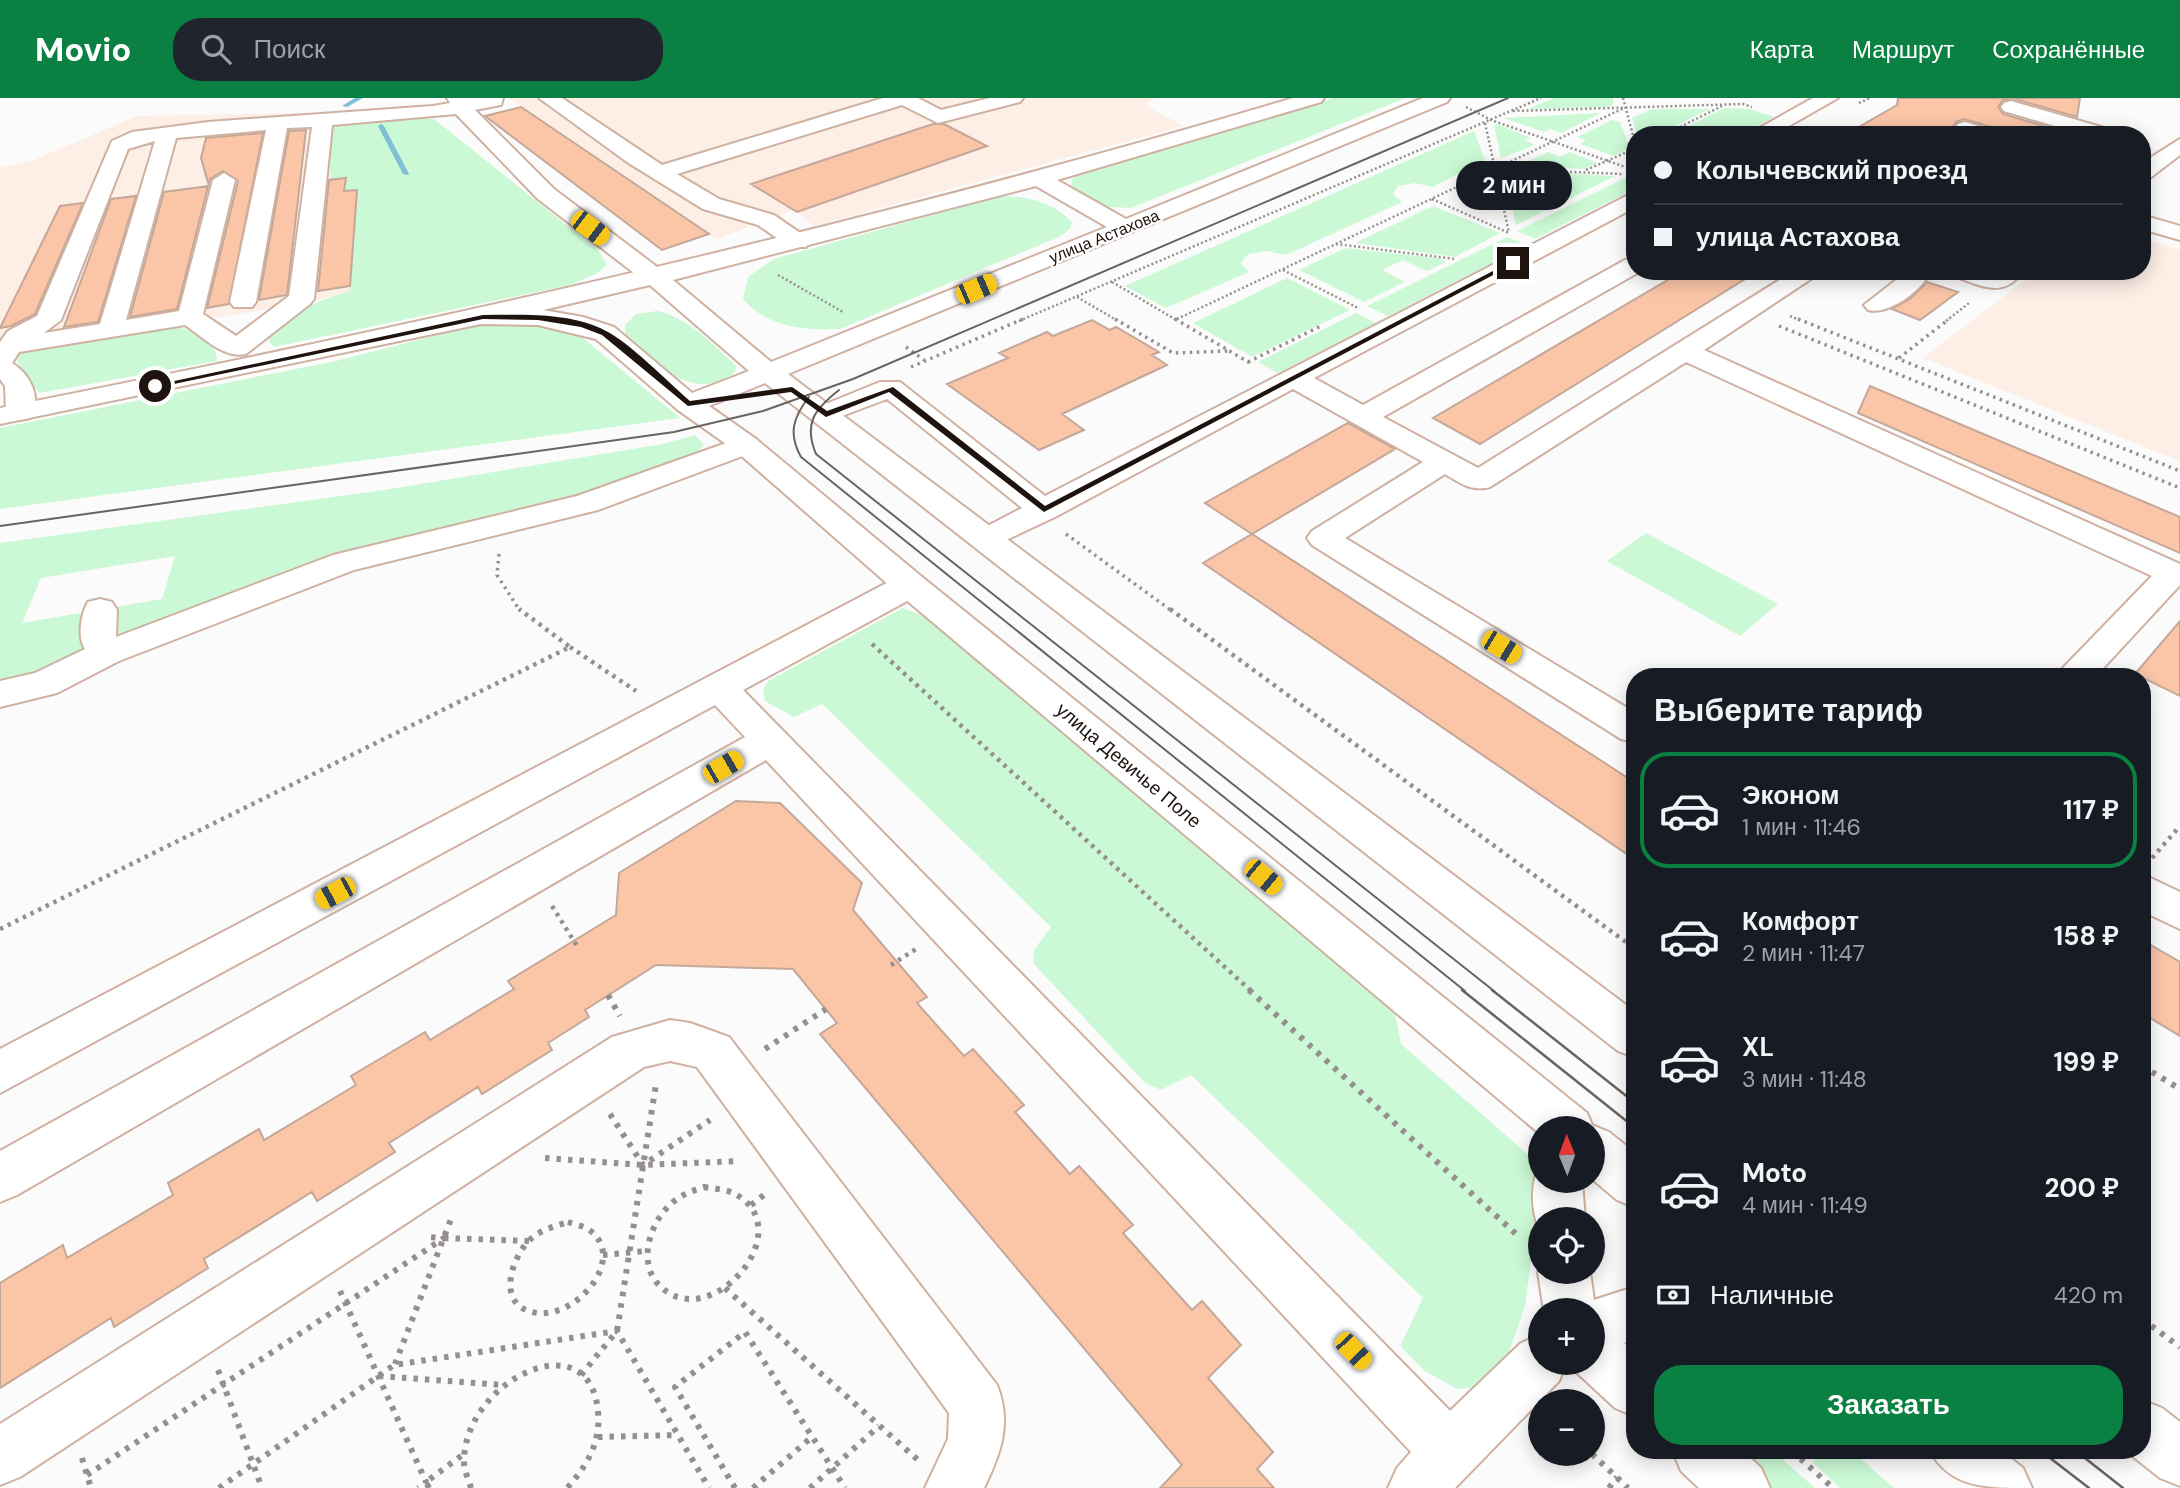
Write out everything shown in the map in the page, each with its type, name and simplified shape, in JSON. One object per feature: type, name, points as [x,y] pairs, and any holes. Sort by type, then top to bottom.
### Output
[{"type":"main road","points":[[100,137],[132,138],[208,128],[277,125],[494,101],[493,98]]},
{"type":"main road","points":[[550,98],[660,173],[711,204],[766,220],[798,242]]},
{"type":"main road","points":[[660,173],[904,98],[938,117],[1013,98]]},
{"type":"main road","points":[[10,414],[237,359],[483,317],[656,278],[1041,180],[1314,98]]},
{"type":"main road","name":"улица Астахова","points":[[688,404],[1440,98]]},
{"type":"main road","points":[[1779,98],[1818,103]]},
{"type":"main road","points":[[459,103],[546,194],[656,278],[767,372],[826,414],[1626,1031]]},
{"type":"main road","points":[[1775,126],[1818,103]]},
{"type":"main road","points":[[2011,107],[2077,126]]},
{"type":"main road","points":[[237,359],[302,299],[323,119]]},
{"type":"main road","points":[[243,302],[277,125]]},
{"type":"main road","points":[[112,323],[167,135]]},
{"type":"main road","points":[[4,358],[17,337],[48,320],[119,145],[132,138]]},
{"type":"main road","points":[[2151,146],[2175,149]]},
{"type":"main road","points":[[2151,166],[2175,149]]},
{"type":"main road","points":[[190,317],[224,180]]},
{"type":"main road","points":[[1041,180],[1125,228]]},
{"type":"main road","points":[[987,539],[1289,381],[1626,189]]},
{"type":"main road","points":[[2151,225],[2180,233]]},
{"type":"main road","points":[[1363,417],[1626,269]]},
{"type":"main road","points":[[1289,381],[1363,417],[1479,481],[1797,280]]},
{"type":"main road","points":[[1877,305],[1913,280]]},
{"type":"main road","points":[[483,317],[538,317],[583,325],[605,333],[608,307],[624,285]]},
{"type":"main road","points":[[190,317],[237,359]]},
{"type":"main road","points":[[4,358],[190,317]]},
{"type":"main road","name":"улица Девичье Поле","points":[[605,333],[688,404],[746,445],[910,585],[1549,1116]]},
{"type":"main road","points":[[1684,351],[2173,573],[2083,668]]},
{"type":"main road","points":[[4,358],[22,388],[10,414]]},
{"type":"main road","points":[[826,414],[890,388],[1040,512]]},
{"type":"main road","points":[[688,404],[792,390]]},
{"type":"main road","points":[[0,694],[44,684],[107,653],[344,562],[587,503],[746,445]]},
{"type":"main road","points":[[1443,462],[1323,538],[1626,724]]},
{"type":"main road","points":[[0,1072],[910,585]]},
{"type":"main road","points":[[100,610],[99,643],[107,653]]},
{"type":"main road","points":[[719,687],[771,740],[1433,1470],[1528,1374]]},
{"type":"main road","points":[[0,1178],[771,740]]},
{"type":"main road","points":[[2151,881],[2180,912]]},
{"type":"main road","points":[[0,1457],[628,1052],[663,1041],[689,1040],[713,1052],[977,1405],[976,1443],[941,1479]]},
{"type":"main road","points":[[1605,1159],[1626,1176]]},
{"type":"main road","points":[[1605,1323],[1626,1316]]},
{"type":"main road","points":[[1605,1362],[1626,1382]]},
{"type":"main road","points":[[2151,1436],[2180,1458]]},
{"type":"main road","points":[[1710,1459],[1741,1488]]},
{"type":"main road","points":[[1968,1459],[2003,1488]]},
{"type":"path","points":[[904,370],[1541,98]]},
{"type":"path","points":[[1623,98],[1630,126]]},
{"type":"path","points":[[1510,111],[1743,104]]},
{"type":"path","points":[[1682,126],[1724,105]]},
{"type":"path","points":[[1465,107],[1491,120],[1626,167]]},
{"type":"path","points":[[1177,319],[1624,108]]},
{"type":"path","points":[[1431,199],[1509,233],[1485,123]]},
{"type":"path","points":[[1581,172],[1626,153]]},
{"type":"path","points":[[1495,168],[1581,172],[1626,186]]},
{"type":"path","points":[[1336,244],[1455,259]]},
{"type":"path","points":[[1282,270],[1358,308]]},
{"type":"path","points":[[1898,359],[1999,280]]},
{"type":"path","points":[[1112,282],[1229,351],[1289,381]]},
{"type":"path","points":[[1076,297],[1173,353],[1229,351]]},
{"type":"path","points":[[1753,308],[1898,359],[2180,471]]},
{"type":"path","points":[[1753,308],[2180,488]]},
{"type":"path","points":[[1040,512],[1626,942]]},
{"type":"path","points":[[503,522],[497,575],[520,611],[670,714]]},
{"type":"path","points":[[864,636],[1528,1217]]},
{"type":"path","points":[[0,929],[570,647]]},
{"type":"path","points":[[2151,869],[2180,826]]},
{"type":"path","points":[[533,875],[577,946]]},
{"type":"path","points":[[643,1165],[826,1009]]},
{"type":"path","points":[[581,1375],[617,1331],[663,1041]]},
{"type":"path","points":[[2151,1072],[2180,1090]]},
{"type":"path","points":[[588,1078],[643,1165]]},
{"type":"path","points":[[540,1158],[643,1165],[793,1159]]},
{"type":"path","points":[[704,1187],[725,1187],[743,1195],[755,1211],[760,1231],[756,1252],[744,1272],[725,1289],[702,1297],[680,1297],[661,1289],[650,1272],[646,1251],[651,1230],[665,1210],[683,1195],[704,1187]]},
{"type":"path","points":[[394,1365],[453,1214]]},
{"type":"path","points":[[568,1223],[584,1225],[596,1234],[603,1255],[595,1283],[582,1300],[564,1310],[545,1314],[528,1312],[516,1303],[510,1288],[511,1269],[519,1252],[529,1241],[549,1227],[568,1223]]},
{"type":"path","points":[[419,1237],[529,1241]]},
{"type":"path","points":[[87,1475],[444,1238]]},
{"type":"path","points":[[321,1250],[428,1485]]},
{"type":"path","points":[[603,1255],[646,1251]]},
{"type":"path","points":[[725,1289],[941,1479]]},
{"type":"path","points":[[202,1326],[262,1488]]},
{"type":"path","points":[[2151,1326],[2180,1347]]},
{"type":"path","points":[[219,1488],[394,1365],[617,1331]]},
{"type":"path","points":[[617,1331],[709,1488]]},
{"type":"path","points":[[735,1488],[675,1387],[745,1332],[845,1488]]},
{"type":"path","points":[[471,1488],[464,1463],[468,1434],[482,1407],[503,1385],[528,1370],[554,1366],[581,1375],[593,1386],[601,1409],[598,1437],[586,1465],[567,1488]]},
{"type":"path","points":[[378,1376],[503,1385]]},
{"type":"path","points":[[810,1488],[879,1426]]},
{"type":"path","points":[[598,1437],[678,1435]]},
{"type":"path","points":[[753,1488],[813,1436]]},
{"type":"path","points":[[418,1488],[428,1485],[466,1453]]},
{"type":"path","points":[[1801,1459],[1833,1488]]},
{"type":"path","points":[[1605,1466],[1628,1488]]},
{"type":"path","points":[[1609,1488],[1617,1477]]},
{"type":"shaded area","points":[[509,98],[1157,98],[1144,104],[1183,126],[814,226],[794,210],[716,239]]},
{"type":"shaded area","points":[[297,113],[326,123],[346,178],[357,190],[350,291],[319,300],[0,354],[0,168],[34,160],[137,116]]},
{"type":"shaded area","points":[[2151,241],[2180,250],[2180,461],[1923,358],[2025,280],[2151,280]]},
{"type":"green space","points":[[1334,98],[1406,98],[1131,208],[1109,207],[1071,190],[1072,179],[1081,175]]},
{"type":"green space","points":[[1554,98],[1613,98],[1613,105],[1528,109]]},
{"type":"green space","points":[[1724,108],[1750,109],[1774,117],[1757,126],[1689,126]]},
{"type":"green space","points":[[1652,109],[1710,109],[1675,126],[1634,126],[1632,118]]},
{"type":"green space","points":[[1601,113],[1561,133],[1550,129],[1544,132],[1504,118]]},
{"type":"green space","points":[[398,117],[434,119],[599,251],[607,265],[596,274],[570,285],[274,347],[268,340],[294,315],[326,299],[350,291],[357,190],[344,191],[346,179],[331,180],[326,123]]},
{"type":"green space","points":[[1612,120],[1620,122],[1626,138],[1626,150],[1614,156],[1580,144],[1586,140],[1577,137]]},
{"type":"green space","points":[[1494,125],[1531,138],[1525,140],[1535,145],[1501,158]]},
{"type":"green space","points":[[1474,131],[1485,160],[1433,187],[1415,183],[1398,186],[1393,194],[1402,202],[1286,255],[1267,251],[1248,254],[1241,263],[1249,272],[1166,308],[1125,286]]},
{"type":"green space","points":[[1548,152],[1560,157],[1570,152],[1598,163],[1585,169],[1519,165]]},
{"type":"green space","points":[[1513,171],[1615,176],[1516,225],[1505,175]]},
{"type":"green space","points":[[1626,177],[1626,193],[1535,239],[1517,231]]},
{"type":"green space","points":[[1001,196],[1021,197],[1049,205],[1072,222],[1070,229],[1061,236],[840,329],[787,325],[763,316],[743,299],[748,277],[774,259]]},
{"type":"green space","points":[[1433,206],[1500,233],[1455,257],[1355,243]]},
{"type":"green space","points":[[1507,237],[1527,245],[1388,316],[1367,306]]},
{"type":"green space","points":[[1345,248],[1438,258],[1446,262],[1427,271],[1403,260],[1382,270],[1405,282],[1364,302],[1299,270]]},
{"type":"green space","points":[[1287,278],[1350,310],[1252,357],[1193,323]]},
{"type":"green space","points":[[657,311],[679,319],[700,332],[736,366],[735,372],[720,381],[705,384],[690,382],[662,369],[625,336],[625,325],[636,314]]},
{"type":"green space","points":[[1356,313],[1376,323],[1278,373],[1258,362]]},
{"type":"green space","points":[[499,323],[537,323],[578,334],[680,418],[0,509],[0,428],[336,361],[469,327]]},
{"type":"green space","points":[[171,325],[201,336],[213,347],[217,361],[39,393],[14,357],[23,350]]},
{"type":"green space","points":[[695,435],[704,445],[693,457],[561,503],[406,539],[0,686],[0,543],[384,490],[663,444]],"holes":[[[175,556],[162,599],[22,623],[41,578]]]},
{"type":"green space","points":[[1646,533],[1778,604],[1740,636],[1607,561]]},
{"type":"green space","points":[[903,608],[936,621],[1394,1008],[1401,1044],[1528,1155],[1528,1194],[1539,1194],[1538,1207],[1528,1207],[1528,1282],[1525,1306],[1504,1367],[1487,1386],[1457,1389],[1425,1371],[1400,1346],[1423,1298],[1191,1075],[1161,1090],[1144,1082],[1033,963],[1034,950],[1051,927],[822,704],[794,717],[765,701],[763,690],[768,681]]},
{"type":"green space","points":[[1739,1459],[1782,1459],[1815,1488],[1772,1488]]},
{"type":"green space","points":[[1814,1459],[1861,1459],[1894,1488],[1840,1488],[1812,1462]]},
{"type":"building","points":[[1898,98],[2012,98],[2003,100],[1998,107],[2003,114],[2044,126],[1989,126],[1964,119],[1953,126],[1861,126],[1897,105]]},
{"type":"building","points":[[2012,98],[2080,98],[2077,117]]},
{"type":"building","points":[[521,107],[709,234],[662,250],[485,116]]},
{"type":"building","points":[[933,124],[944,124],[987,146],[797,212],[751,184]]},
{"type":"building","points":[[306,130],[287,295],[259,300],[289,131]]},
{"type":"building","points":[[263,133],[229,304],[207,308],[238,181],[223,171],[210,179],[209,185],[201,158],[206,138]]},
{"type":"building","points":[[346,178],[344,191],[357,190],[350,286],[318,291],[329,180]]},
{"type":"building","points":[[208,186],[177,309],[130,317],[164,192]]},
{"type":"building","points":[[136,196],[98,322],[64,327],[111,199]]},
{"type":"building","points":[[83,203],[35,314],[11,326],[0,328],[60,206]]},
{"type":"building","points":[[1668,280],[1744,280],[1480,444],[1433,418]]},
{"type":"building","points":[[1927,282],[1958,292],[1920,320],[1892,309],[1910,299]]},
{"type":"building","points":[[1092,320],[1110,330],[1116,327],[1159,352],[1152,355],[1167,365],[1062,414],[1084,430],[1039,450],[947,384],[1008,358],[999,353],[1047,332],[1053,336]]},
{"type":"building","points":[[1870,386],[2180,517],[2180,553],[1858,413]]},
{"type":"building","points":[[1348,423],[1395,449],[1252,534],[1205,503]]},
{"type":"building","points":[[1252,534],[1626,777],[1626,854],[1203,563]]},
{"type":"building","points":[[2180,621],[2180,696],[2151,682],[2151,668],[2140,668]]},
{"type":"building","points":[[736,801],[780,803],[862,883],[853,910],[927,997],[917,1003],[964,1056],[973,1049],[1024,1105],[1015,1112],[1070,1174],[1079,1166],[1133,1225],[1123,1233],[1192,1310],[1202,1301],[1241,1345],[1208,1378],[1273,1452],[1257,1469],[1274,1488],[1160,1488],[1182,1465],[820,1034],[837,1023],[793,969],[656,965],[585,1010],[589,1017],[548,1043],[552,1050],[482,1094],[478,1087],[389,1143],[395,1152],[317,1201],[312,1192],[204,1259],[208,1268],[114,1327],[111,1318],[0,1388],[0,1283],[63,1245],[67,1258],[173,1195],[168,1183],[259,1129],[264,1140],[356,1085],[351,1076],[425,1032],[430,1040],[514,989],[508,981],[616,915],[619,873]]},
{"type":"building","points":[[2151,945],[2180,962],[2180,1036],[2151,1018]]},
{"type":"waterway","points":[[345,106],[360,98]]},
{"type":"waterway","points":[[381,126],[406,174]]},
{"type":"tram line","points":[[0,526],[674,432],[763,411],[853,379],[1508,98]]},
{"type":"tram line","points":[[839,390],[818,410],[811,425],[816,454],[1494,991]]},
{"type":"tram line","points":[[809,397],[794,426],[795,441],[801,457],[1465,991]]},
{"type":"tram line","points":[[1462,990],[1626,1121]]},
{"type":"tram line","points":[[1492,990],[1626,1096]]},
{"type":"tram line","points":[[2051,1459],[2089,1488]]},
{"type":"tram line","points":[[2086,1459],[2123,1488]]},
{"type":"route","points":[[155,386],[483,317],[538,317],[583,325],[605,333],[688,404],[792,390],[826,414],[890,388],[1044,510],[1513,263]]}]
